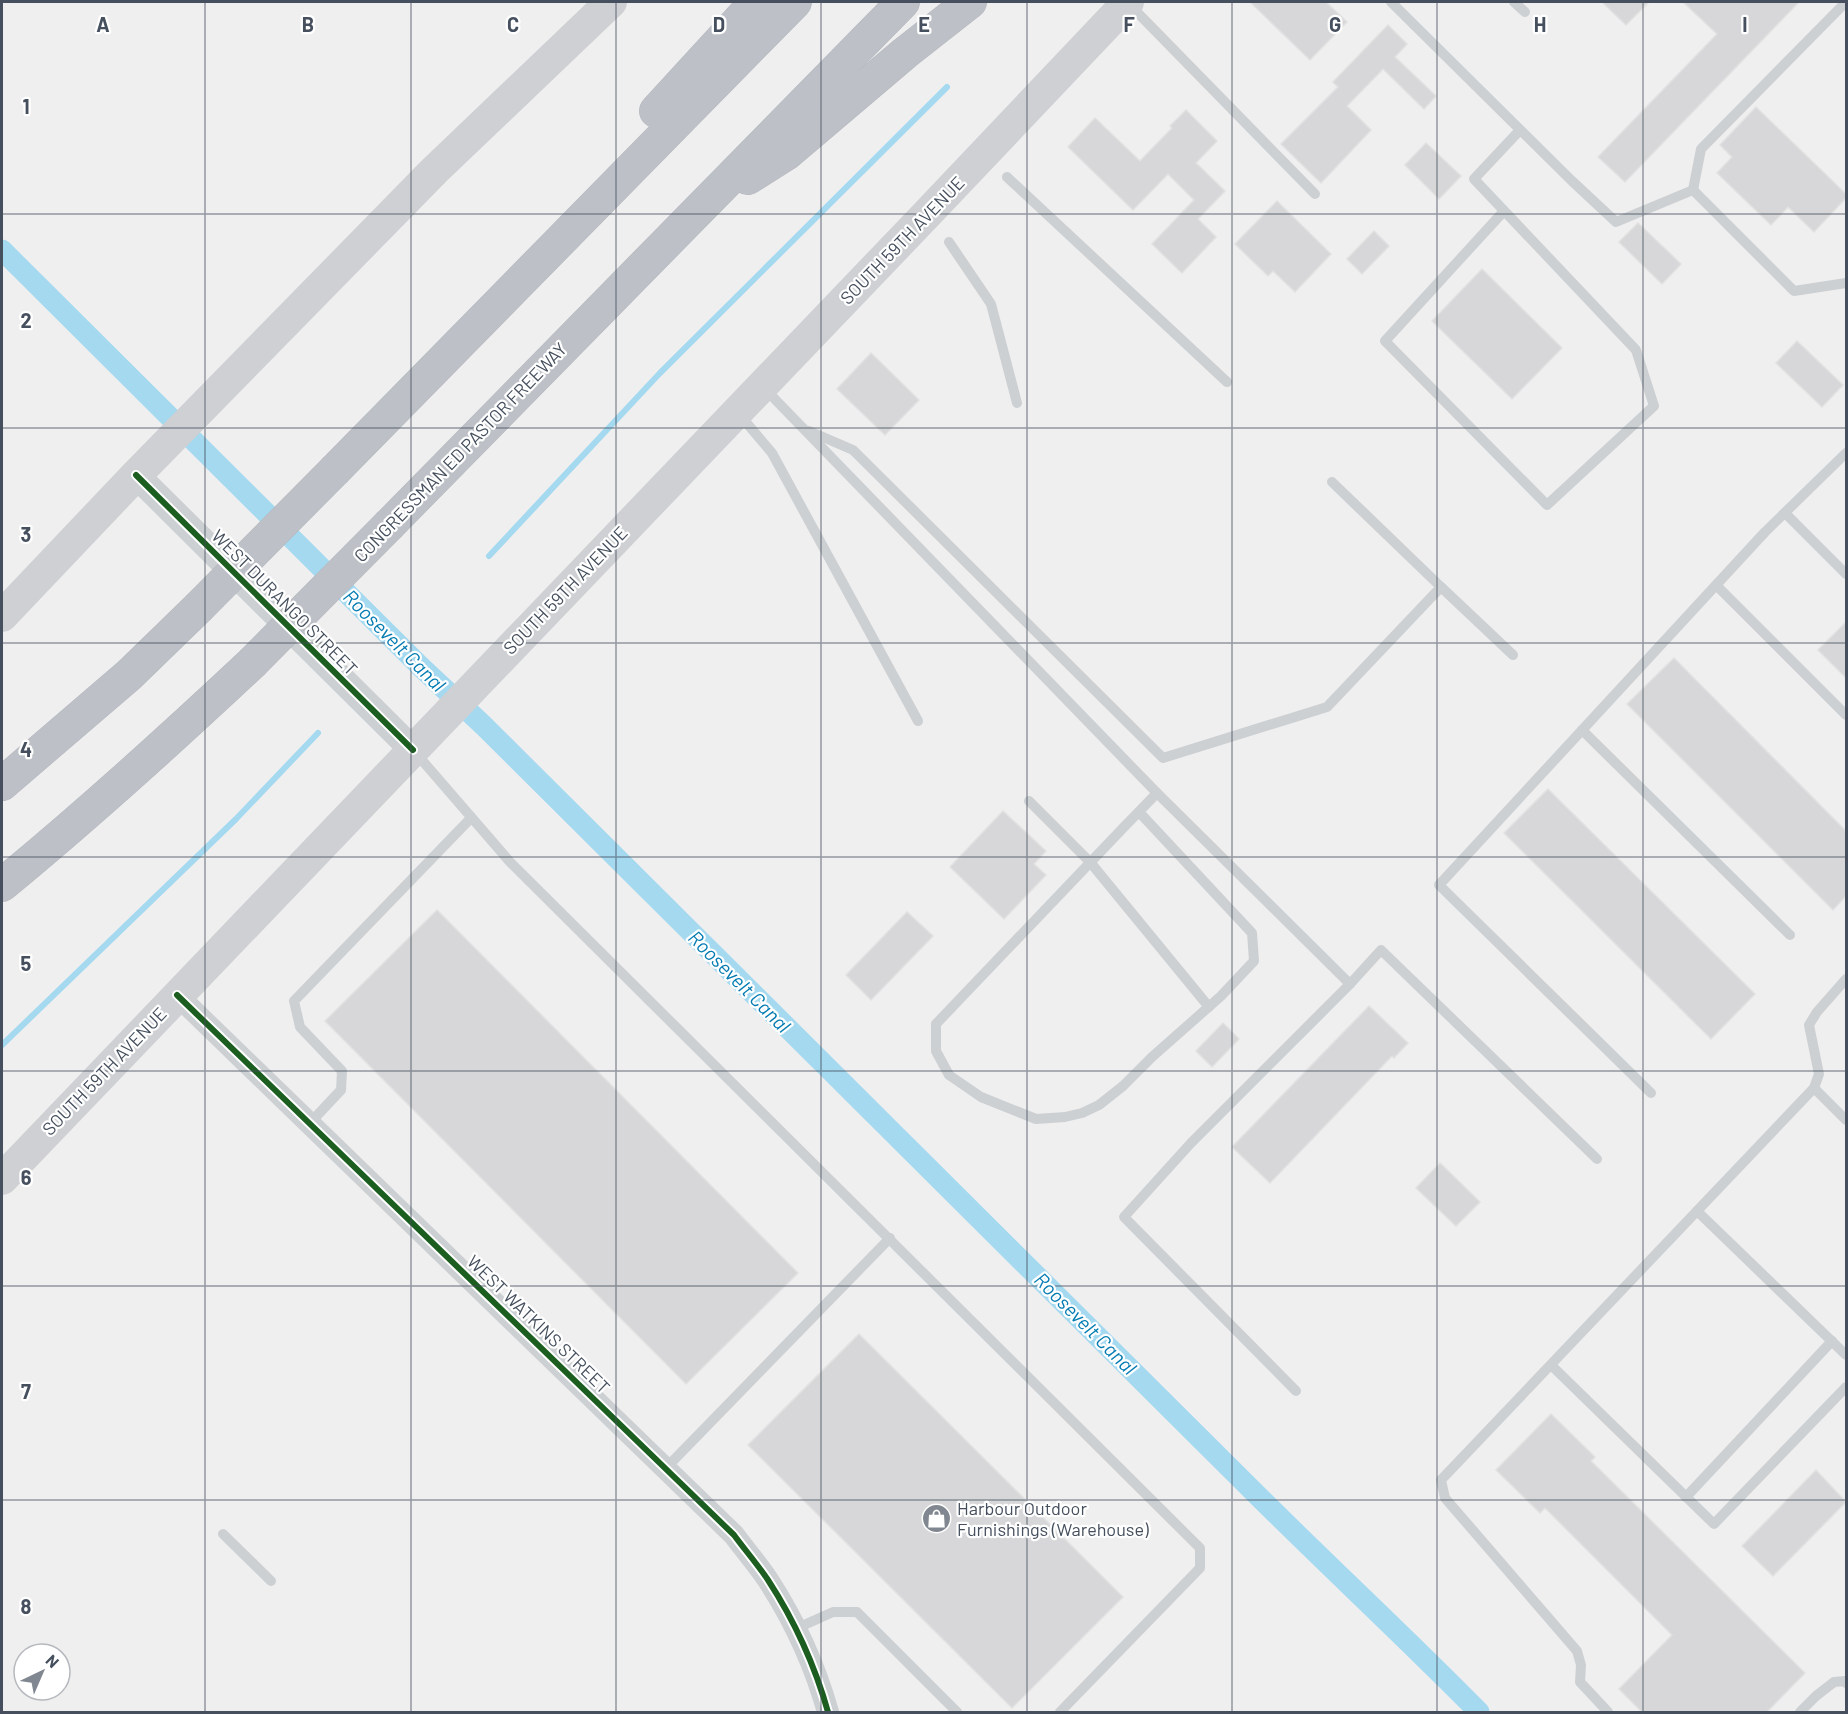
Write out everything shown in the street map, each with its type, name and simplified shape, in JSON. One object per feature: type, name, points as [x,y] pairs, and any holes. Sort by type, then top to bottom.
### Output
[{"type":"highway","points":[[603,195],[628,142],[756,2]]},
{"type":"highway","points":[[2,784],[129,675],[198,608],[795,2]]},
{"type":"highway","name":"CONGRESSMAN ED PASTOR FREEWAY","points":[[2,885],[85,816],[252,663],[903,2]]},
{"type":"highway","points":[[696,212],[786,154],[904,53],[970,2]]},
{"type":"main road","points":[[2,616],[136,475],[434,171],[612,2]]},
{"type":"main road","name":"SOUTH 59TH AVENUE","points":[[2,1179],[1128,2]]},
{"type":"street","name":"WEST DURANGO STREET","points":[[136,475],[413,750]]},
{"type":"street","name":"WEST WATKINS STREET","points":[[177,995],[734,1535],[767,1579],[795,1629],[810,1660],[828,1713]]},
{"type":"lane","points":[[1128,2],[1315,194]]},
{"type":"lane","points":[[1391,2],[1616,222],[1693,190]]},
{"type":"lane","points":[[1514,2],[1525,12]]},
{"type":"lane","points":[[1693,190],[1701,148],[1846,2]]},
{"type":"lane","points":[[1504,211],[1385,341],[1547,506],[1654,406],[1636,350],[1474,179],[1520,130]]},
{"type":"lane","points":[[1007,177],[1227,382]]},
{"type":"lane","points":[[1693,190],[1794,291],[1846,283]]},
{"type":"lane","points":[[949,242],[991,304],[1017,403]]},
{"type":"lane","points":[[762,386],[1157,793],[1350,984]]},
{"type":"lane","points":[[737,412],[772,453],[918,721]]},
{"type":"lane","points":[[803,429],[853,450],[1163,758],[1327,707],[1441,587]]},
{"type":"lane","points":[[1651,1094],[1439,885],[1716,585],[1846,453]]},
{"type":"lane","points":[[1332,482],[1513,655]]},
{"type":"lane","points":[[1785,513],[1846,574]]},
{"type":"lane","points":[[1716,585],[1846,716]]},
{"type":"lane","points":[[1582,730],[1790,935]]},
{"type":"lane","points":[[413,750],[510,862],[1200,1548],[1200,1568],[1060,1713]]},
{"type":"lane","points":[[1138,812],[1252,933],[1254,961],[1209,1007],[1099,1106],[1065,1117],[1036,1119],[981,1097],[948,1075],[936,1051],[936,1024],[1090,862],[1138,812],[1157,793]]},
{"type":"lane","points":[[1029,801],[1090,862],[1209,1007]]},
{"type":"lane","points":[[310,1123],[341,1090],[342,1071],[300,1027],[294,1001],[471,818]]},
{"type":"lane","points":[[1296,1391],[1124,1217],[1191,1143],[1381,950],[1597,1159]]},
{"type":"lane","points":[[1608,1713],[1580,1682],[1581,1665],[1577,1651],[1445,1498],[1441,1480],[1814,1088],[1819,1074],[1809,1025],[1846,979]]},
{"type":"lane","points":[[1814,1088],[1846,1120]]},
{"type":"lane","points":[[1697,1211],[1846,1355]]},
{"type":"lane","points":[[666,1468],[890,1238]]},
{"type":"lane","points":[[1686,1497],[1832,1341]]},
{"type":"lane","points":[[1551,1365],[1714,1524],[1846,1388]]},
{"type":"lane","points":[[223,1534],[271,1581]]},
{"type":"lane","points":[[795,1629],[833,1612],[857,1612],[957,1713]]},
{"type":"lane","points":[[1800,1713],[1834,1682],[1845,1681],[1846,1683]]},
{"type":"building","points":[[1250,2],[1326,2],[1347,22],[1310,60]]},
{"type":"building","points":[[1602,2],[1649,2],[1626,25]]},
{"type":"building","points":[[1683,2],[1799,2],[1625,182],[1598,157],[1717,34]]},
{"type":"building","points":[[1388,25],[1407,44],[1395,57],[1436,96],[1424,109],[1383,69],[1347,106],[1371,130],[1321,183],[1281,144],[1338,87],[1333,82]]},
{"type":"building","points":[[1756,107],[1846,194],[1846,198],[1814,232],[1788,207],[1771,225],[1717,173],[1732,157],[1720,145]]},
{"type":"building","points":[[1186,110],[1217,141],[1196,163],[1225,191],[1198,219],[1216,237],[1182,273],[1152,244],[1194,200],[1168,174],[1133,210],[1068,147],[1095,118],[1140,161]]},
{"type":"building","points":[[1426,143],[1461,176],[1439,199],[1405,165]]},
{"type":"building","points":[[1277,201],[1331,254],[1295,292],[1273,271],[1268,276],[1235,244]]},
{"type":"building","points":[[1638,223],[1681,264],[1662,284],[1619,242]]},
{"type":"building","points":[[1374,231],[1389,246],[1362,274],[1347,259]]},
{"type":"building","points":[[1482,269],[1562,348],[1512,399],[1432,321]]},
{"type":"building","points":[[1797,341],[1843,385],[1822,407],[1776,363]]},
{"type":"building","points":[[871,353],[919,400],[885,435],[837,389]]},
{"type":"building","points":[[1846,622],[1846,678],[1818,650]]},
{"type":"building","points":[[1674,658],[1846,831],[1846,896],[1833,910],[1627,704]]},
{"type":"building","points":[[1548,789],[1755,994],[1711,1039],[1504,833]]},
{"type":"building","points":[[1003,811],[1046,851],[1034,864],[1046,875],[1004,919],[950,867]]},
{"type":"building","points":[[437,910],[798,1273],[686,1384],[325,1021]]},
{"type":"building","points":[[907,912],[933,936],[871,1000],[846,975]]},
{"type":"building","points":[[1369,1006],[1408,1043],[1394,1058],[1392,1056],[1270,1183],[1232,1147]]},
{"type":"building","points":[[1223,1023],[1239,1039],[1212,1067],[1196,1051]]},
{"type":"building","points":[[1440,1163],[1480,1202],[1456,1226],[1416,1188]]},
{"type":"building","points":[[859,1334],[1123,1597],[1012,1708],[748,1445]]},
{"type":"building","points":[[1551,1414],[1595,1457],[1591,1461],[1805,1673],[1766,1713],[1643,1713],[1619,1689],[1672,1635],[1545,1508],[1540,1513],[1496,1470]]},
{"type":"building","points":[[1816,1470],[1846,1502],[1773,1576],[1742,1546]]},
{"type":"waterway","points":[[489,556],[660,373],[947,87]]},
{"type":"waterway","name":"Roosevelt Canal","points":[[2,250],[1479,1712]]},
{"type":"waterway","points":[[2,1045],[236,819],[318,733]]},
{"type":"cycle path","points":[[136,475],[413,750]]},
{"type":"cycle path","points":[[177,995],[734,1535],[764,1574],[787,1611],[810,1661],[828,1712]]},
{"type":"place","name":"Harbour Outdoor Furnishings (Warehouse)","points":[[936,1518]]}]
